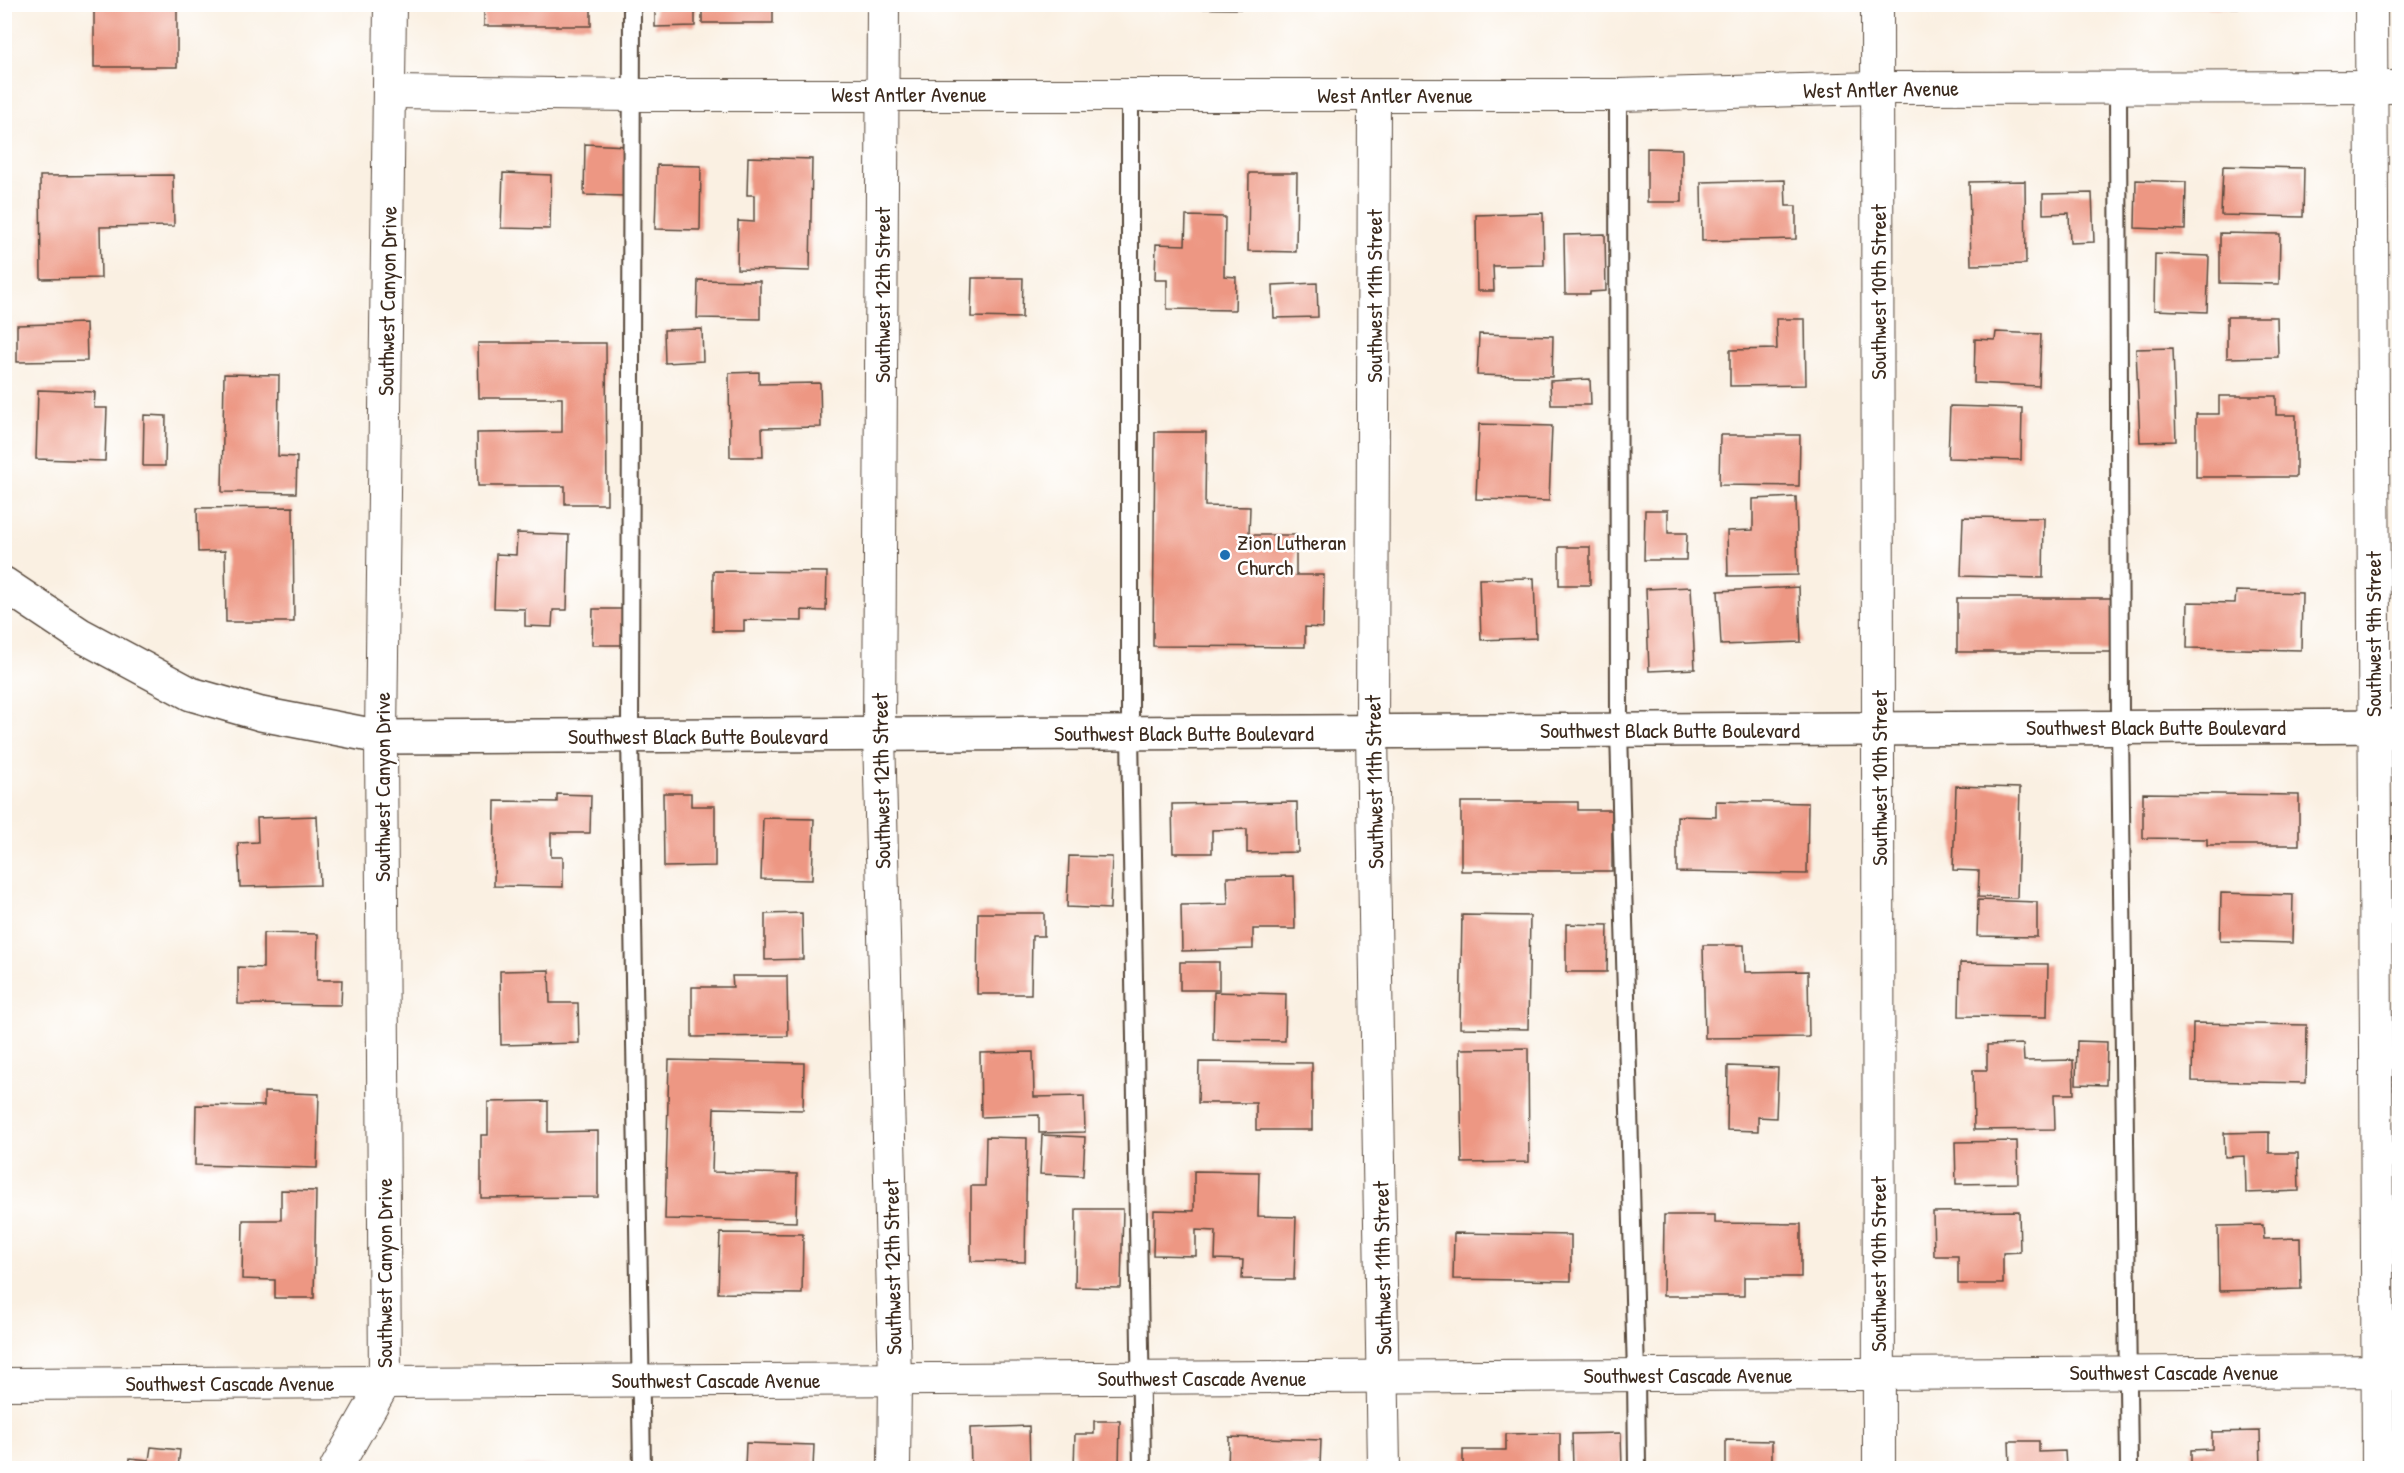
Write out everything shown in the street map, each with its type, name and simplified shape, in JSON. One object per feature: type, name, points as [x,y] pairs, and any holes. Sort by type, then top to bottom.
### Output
[{"type":"street","name":"Southwest Canyon Drive","points":[[336,1468],[385,1382],[381,737],[390,4]]},
{"type":"street","name":"Southwest 12th Street","points":[[883,4],[879,734],[895,1379],[894,1468]]},
{"type":"street","name":"Southwest 10th Street","points":[[1878,4],[1879,1468]]},
{"type":"street","name":"Southwest 9th Street","points":[[2371,4],[2385,87],[2388,1371],[2378,1468]]},
{"type":"street","name":"West Antler Avenue","points":[[390,92],[632,95],[1130,93],[1618,95],[1877,88],[2385,87]]},
{"type":"street","name":"Southwest 11th Street","points":[[1374,95],[1372,732],[1384,1468]]},
{"type":"street","name":"Southwest Black Butte Boulevard","points":[[4,584],[78,634],[191,694],[261,714],[381,737],[2387,726]]},
{"type":"street","name":"Southwest Cascade Avenue","points":[[4,1384],[2388,1371]]},
{"type":"lane","points":[[632,4],[630,736],[642,1468]]},
{"type":"lane","points":[[2118,87],[2120,726],[2129,1468]]},
{"type":"lane","points":[[1130,93],[1130,733],[1142,1468]]},
{"type":"lane","points":[[1618,95],[1619,730],[1636,1375],[1636,1468]]},
{"type":"building","points":[[94,4],[177,4],[177,67],[94,67]]},
{"type":"building","points":[[484,4],[591,4],[591,26],[484,26]]},
{"type":"building","points":[[702,4],[773,4],[773,23],[702,23]]},
{"type":"building","points":[[1156,4],[1245,4],[1245,9],[1156,8]]},
{"type":"building","points":[[2170,4],[2304,4],[2304,8],[2170,7]]},
{"type":"building","points":[[655,5],[695,5],[695,26],[655,27]]},
{"type":"building","points":[[585,144],[627,146],[626,196],[584,195]]},
{"type":"building","points":[[1647,148],[1682,149],[1682,202],[1647,202]]},
{"type":"building","points":[[748,157],[812,159],[810,271],[737,269],[738,221],[754,222],[754,195],[747,195]]},
{"type":"building","points":[[657,165],[701,166],[700,230],[655,229]]},
{"type":"building","points":[[2223,166],[2304,168],[2303,217],[2221,215]]},
{"type":"building","points":[[503,173],[551,175],[550,229],[501,228]]},
{"type":"building","points":[[1249,173],[1297,173],[1296,252],[1248,251]]},
{"type":"building","points":[[173,175],[174,226],[100,227],[101,278],[41,279],[40,176]]},
{"type":"building","points":[[1785,180],[1786,206],[1796,206],[1796,239],[1702,241],[1701,182]]},
{"type":"building","points":[[2136,180],[2186,182],[2185,230],[2135,228]]},
{"type":"building","points":[[2025,181],[2026,264],[1971,265],[1969,182]]},
{"type":"building","points":[[2092,193],[2094,242],[2070,243],[2069,213],[2043,214],[2043,194]]},
{"type":"building","points":[[1543,213],[1544,265],[1493,266],[1494,291],[1477,291],[1476,215]]},
{"type":"building","points":[[1186,216],[1225,217],[1224,276],[1236,277],[1235,310],[1167,309],[1167,280],[1155,280],[1156,244],[1185,245]]},
{"type":"building","points":[[2220,233],[2280,234],[2279,284],[2220,283]]},
{"type":"building","points":[[1605,234],[1606,291],[1590,292],[1590,294],[1565,294],[1564,235]]},
{"type":"building","points":[[2155,254],[2209,256],[2207,312],[2154,310]]},
{"type":"building","points":[[972,278],[1023,278],[1022,318],[971,317]]},
{"type":"building","points":[[698,280],[760,281],[760,319],[697,318]]},
{"type":"building","points":[[1317,283],[1318,317],[1274,318],[1273,285]]},
{"type":"building","points":[[2227,317],[2277,317],[2278,357],[2227,358]]},
{"type":"building","points":[[1776,319],[1805,319],[1806,385],[1730,386],[1730,350],[1777,349]]},
{"type":"building","points":[[86,323],[87,361],[17,362],[17,325]]},
{"type":"building","points":[[702,329],[703,361],[665,363],[664,330]]},
{"type":"building","points":[[1996,332],[2041,334],[2039,386],[1974,383],[1975,339],[1995,340]]},
{"type":"building","points":[[1479,334],[1553,336],[1552,377],[1477,375]]},
{"type":"building","points":[[478,343],[606,343],[607,504],[565,504],[565,486],[478,486],[477,433],[562,432],[562,398],[479,398]]},
{"type":"building","points":[[2173,348],[2176,441],[2140,442],[2136,349]]},
{"type":"building","points":[[759,372],[759,384],[820,383],[821,427],[762,428],[763,457],[730,457],[729,373]]},
{"type":"building","points":[[224,374],[279,375],[278,456],[297,457],[296,493],[222,492]]},
{"type":"building","points":[[1590,379],[1591,405],[1551,405],[1550,381]]},
{"type":"building","points":[[38,390],[95,392],[94,408],[107,408],[105,461],[36,459]]},
{"type":"building","points":[[2219,396],[2276,396],[2276,415],[2296,415],[2296,477],[2196,477],[2196,414],[2219,414]]},
{"type":"building","points":[[1950,406],[2022,408],[2021,460],[1948,458]]},
{"type":"building","points":[[144,415],[166,416],[165,466],[143,466]]},
{"type":"building","points":[[1479,424],[1552,426],[1549,501],[1476,499]]},
{"type":"building","name":"Zion Lutheran Church","points":[[1155,432],[1206,432],[1205,506],[1250,507],[1249,535],[1296,535],[1296,575],[1324,575],[1323,628],[1305,627],[1305,647],[1153,646]]},
{"type":"building","points":[[1720,435],[1800,435],[1799,486],[1719,485]]},
{"type":"building","points":[[1796,497],[1798,575],[1728,576],[1727,531],[1753,530],[1753,499]]},
{"type":"building","points":[[293,507],[294,622],[226,622],[225,551],[198,552],[197,508]]},
{"type":"building","points":[[1645,510],[1668,510],[1668,533],[1687,533],[1686,560],[1644,560]]},
{"type":"building","points":[[1963,517],[2044,518],[2043,578],[1961,576]]},
{"type":"building","points":[[517,533],[569,535],[567,610],[553,610],[552,627],[525,626],[525,609],[494,608],[496,554],[516,555]]},
{"type":"building","points":[[1559,547],[1590,547],[1590,585],[1559,585]]},
{"type":"building","points":[[713,571],[827,572],[826,611],[802,610],[802,621],[744,620],[744,631],[713,631]]},
{"type":"building","points":[[1534,578],[1536,638],[1481,640],[1479,579]]},
{"type":"building","points":[[1691,587],[1695,669],[1649,671],[1646,589]]},
{"type":"building","points":[[1799,587],[1801,642],[1721,645],[1718,591]]},
{"type":"building","points":[[2236,591],[2302,593],[2301,650],[2187,648],[2188,602],[2235,603]]},
{"type":"building","points":[[1957,598],[2114,598],[2114,652],[1957,652]]},
{"type":"building","points":[[593,609],[623,609],[623,645],[592,645]]},
{"type":"building","points":[[1956,786],[2020,788],[2017,898],[1978,897],[1979,871],[1953,870]]},
{"type":"building","points":[[663,793],[691,793],[691,806],[715,806],[715,866],[664,867]]},
{"type":"building","points":[[2143,793],[2299,795],[2299,845],[2207,845],[2207,839],[2143,838]]},
{"type":"building","points":[[557,794],[591,795],[590,833],[551,833],[551,857],[563,857],[563,887],[494,886],[495,801],[557,802]]},
{"type":"building","points":[[1716,801],[1808,803],[1807,874],[1677,872],[1677,816],[1716,817]]},
{"type":"building","points":[[1297,802],[1298,852],[1247,853],[1247,829],[1212,830],[1212,853],[1173,853],[1172,804]]},
{"type":"building","points":[[1461,802],[1578,802],[1578,810],[1612,810],[1612,871],[1461,871]]},
{"type":"building","points":[[317,816],[320,885],[240,887],[238,843],[258,842],[257,818]]},
{"type":"building","points":[[763,818],[814,819],[812,880],[761,879]]},
{"type":"building","points":[[1069,856],[1112,857],[1110,909],[1067,907]]},
{"type":"building","points":[[1294,876],[1295,929],[1253,929],[1253,949],[1182,951],[1181,905],[1228,904],[1227,877]]},
{"type":"building","points":[[2221,893],[2293,895],[2292,943],[2220,941]]},
{"type":"building","points":[[1978,900],[2037,902],[2037,937],[1977,936]]},
{"type":"building","points":[[802,913],[803,959],[765,960],[765,914]]},
{"type":"building","points":[[978,913],[1044,913],[1044,936],[1032,936],[1031,994],[977,994]]},
{"type":"building","points":[[1462,915],[1530,916],[1528,1029],[1460,1028]]},
{"type":"building","points":[[1566,924],[1608,925],[1607,972],[1566,972]]},
{"type":"building","points":[[263,933],[318,934],[317,980],[342,980],[341,1005],[238,1004],[238,967],[263,968]]},
{"type":"building","points":[[1703,945],[1744,945],[1745,972],[1808,971],[1809,1037],[1705,1038]]},
{"type":"building","points":[[1180,962],[1219,962],[1219,990],[1180,990]]},
{"type":"building","points":[[1960,963],[2048,964],[2047,1017],[1959,1016]]},
{"type":"building","points":[[549,970],[550,1003],[578,1003],[579,1043],[501,1045],[500,971]]},
{"type":"building","points":[[732,976],[787,976],[788,1036],[692,1037],[692,987],[733,987]]},
{"type":"building","points":[[1214,992],[1286,994],[1285,1041],[1213,1040]]},
{"type":"building","points":[[2193,1023],[2307,1025],[2306,1083],[2192,1081]]},
{"type":"building","points":[[2077,1041],[2107,1042],[2106,1085],[2076,1084]]},
{"type":"building","points":[[2023,1044],[2024,1061],[2073,1060],[2074,1094],[2054,1094],[2055,1129],[1974,1130],[1973,1070],[1987,1070],[1987,1045]]},
{"type":"building","points":[[1528,1048],[1529,1162],[1462,1163],[1460,1049]]},
{"type":"building","points":[[1033,1052],[1034,1097],[1084,1096],[1085,1132],[1039,1133],[1039,1115],[981,1117],[980,1053]]},
{"type":"building","points":[[669,1060],[804,1063],[803,1110],[714,1108],[712,1172],[797,1174],[796,1222],[665,1219]]},
{"type":"building","points":[[1199,1062],[1312,1063],[1312,1130],[1256,1130],[1256,1103],[1198,1103]]},
{"type":"building","points":[[1728,1066],[1778,1068],[1776,1118],[1758,1117],[1758,1131],[1727,1130]]},
{"type":"building","points":[[264,1092],[319,1094],[317,1168],[195,1165],[196,1105],[264,1106]]},
{"type":"building","points":[[548,1101],[548,1132],[598,1131],[598,1197],[481,1198],[481,1135],[488,1135],[488,1102]]},
{"type":"building","points":[[2269,1132],[2269,1153],[2298,1153],[2299,1191],[2246,1193],[2245,1156],[2225,1157],[2224,1133]]},
{"type":"building","points":[[1042,1135],[1085,1137],[1083,1176],[1040,1174]]},
{"type":"building","points":[[986,1137],[1027,1138],[1025,1262],[971,1261],[971,1186],[985,1186]]},
{"type":"building","points":[[2017,1141],[2018,1183],[1956,1184],[1955,1142]]},
{"type":"building","points":[[1194,1171],[1259,1172],[1258,1216],[1296,1217],[1294,1280],[1242,1279],[1243,1260],[1215,1259],[1216,1231],[1196,1230],[1196,1256],[1153,1255],[1154,1210],[1194,1211]]},
{"type":"building","points":[[281,1190],[316,1191],[314,1298],[275,1298],[275,1280],[242,1279],[243,1220],[281,1220]]},
{"type":"building","points":[[1076,1209],[1123,1209],[1121,1288],[1075,1287]]},
{"type":"building","points":[[2019,1211],[2020,1252],[2003,1253],[2003,1284],[1958,1284],[1958,1256],[1934,1256],[1933,1212]]},
{"type":"building","points":[[1664,1215],[1715,1215],[1715,1223],[1801,1224],[1801,1277],[1744,1277],[1744,1296],[1663,1296]]},
{"type":"building","points":[[2263,1225],[2264,1239],[2300,1238],[2301,1289],[2219,1291],[2218,1226]]},
{"type":"building","points":[[720,1233],[803,1234],[802,1294],[718,1293]]},
{"type":"building","points":[[1454,1233],[1571,1235],[1571,1281],[1453,1279]]},
{"type":"building","points":[[1094,1421],[1120,1421],[1119,1468],[1074,1468],[1075,1434],[1094,1434]]},
{"type":"building","points":[[1029,1426],[1030,1468],[971,1468],[970,1428]]},
{"type":"building","points":[[2260,1431],[2261,1468],[2191,1468],[2191,1450],[2212,1449],[2212,1432]]},
{"type":"building","points":[[1560,1433],[1560,1468],[1463,1468],[1463,1450],[1506,1450],[1506,1434]]},
{"type":"building","points":[[1621,1433],[1622,1468],[1573,1468],[1572,1434]]},
{"type":"building","points":[[1229,1437],[1321,1440],[1320,1466],[1228,1468]]},
{"type":"building","points":[[1726,1440],[1772,1441],[1772,1468],[1726,1468]]},
{"type":"building","points":[[2009,1441],[2039,1441],[2039,1452],[2065,1451],[2066,1468],[2010,1468]]},
{"type":"building","points":[[746,1443],[814,1445],[813,1468],[745,1468]]},
{"type":"building","points":[[151,1447],[180,1450],[178,1468],[129,1468],[130,1458],[149,1460]]},
{"type":"building","points":[[550,1465],[550,1468],[489,1468],[489,1467]]},
{"type":"place","name":"Zion Lutheran Church","points":[[1225,555]]}]
